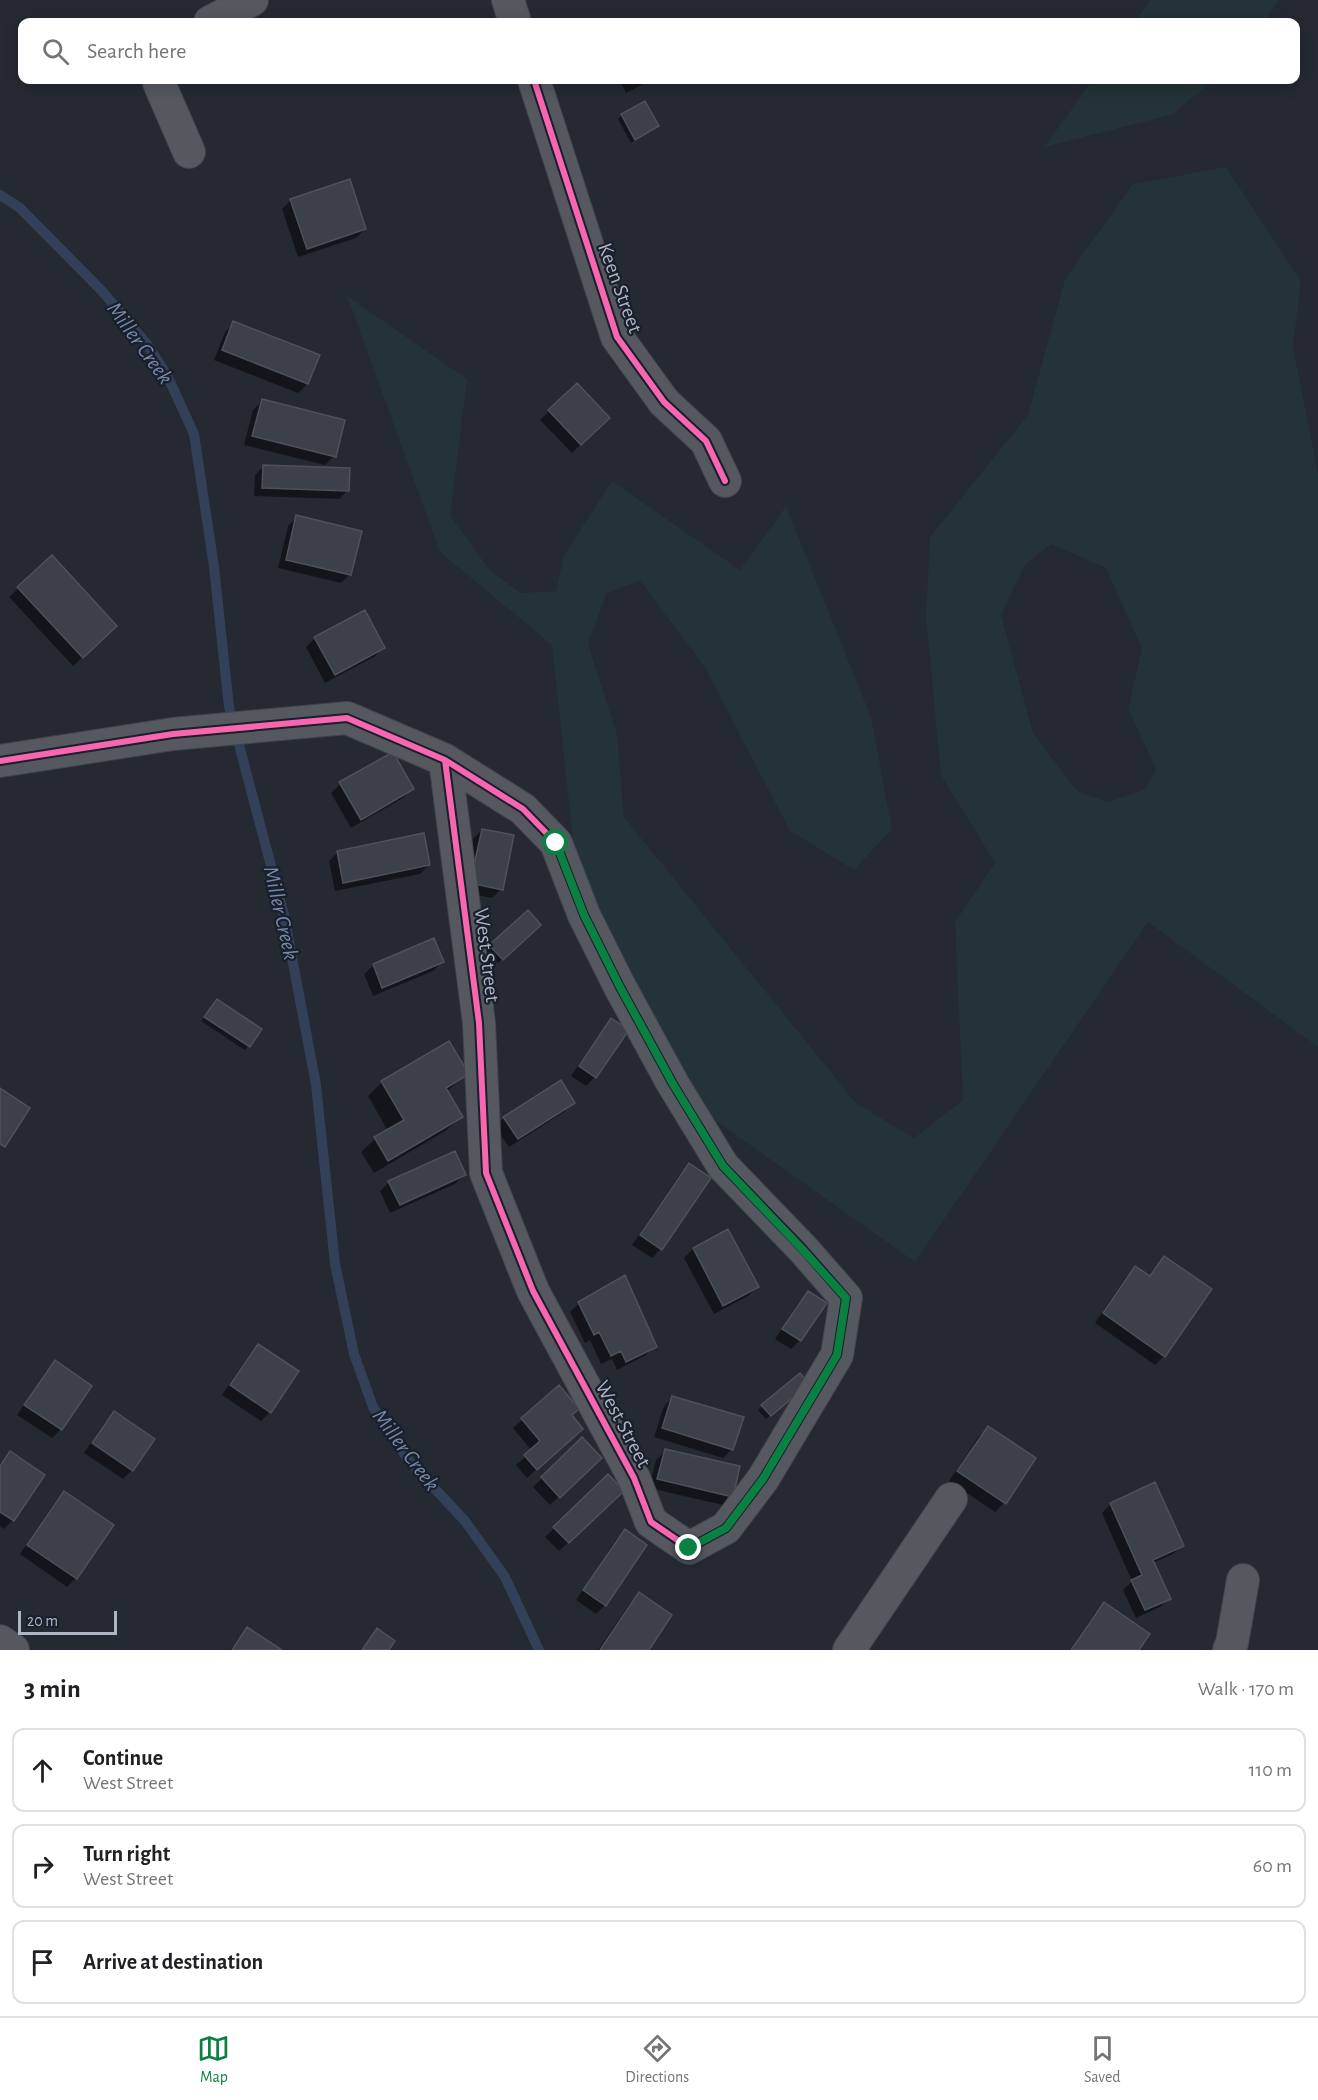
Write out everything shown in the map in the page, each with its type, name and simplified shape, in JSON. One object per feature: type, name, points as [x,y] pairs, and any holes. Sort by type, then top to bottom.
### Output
[{"type":"street","points":[[218,18],[252,0]]},
{"type":"street","points":[[508,0],[514,18]]},
{"type":"street","points":[[159,84],[189,152]]},
{"type":"street","name":"Keen Street","points":[[535,84],[617,337],[664,402],[706,441],[725,481]]},
{"type":"street","name":"West Street","points":[[0,761],[173,734],[347,718],[445,760],[523,809],[556,843],[584,915],[620,987],[673,1084],[723,1166],[846,1298],[837,1355],[763,1479],[726,1528],[689,1548],[651,1522],[634,1478],[533,1291],[486,1173],[479,1023],[445,760]]},
{"type":"street","points":[[849,1650],[951,1500]]},
{"type":"street","points":[[1229,1650],[1243,1580]]},
{"type":"street","points":[[0,1641],[13,1650]]},
{"type":"shaded area","points":[[1150,0],[1278,0],[1267,18],[1137,18]]},
{"type":"shaded area","points":[[1090,84],[1209,84],[1171,115],[1044,147]]},
{"type":"shaded area","points":[[1226,167],[1301,281],[1293,346],[1318,474],[1318,1047],[1148,922],[915,1262],[712,1118],[590,901],[573,840],[552,645],[440,552],[347,296],[467,379],[450,516],[490,570],[520,593],[556,591],[564,555],[612,481],[740,570],[786,506],[871,717],[892,829],[854,870],[790,831],[705,668],[640,581],[607,593],[588,644],[617,734],[624,817],[856,1103],[914,1138],[963,1100],[955,922],[995,863],[941,775],[926,617],[930,537],[1028,415],[1065,279],[1133,184]],"holes":[[[1051,544],[1106,568],[1142,649],[1128,709],[1156,769],[1144,790],[1108,802],[1078,792],[1033,733],[1001,615],[1025,565]]]},
{"type":"building","points":[[645,101],[659,126],[635,140],[621,114]]},
{"type":"building","points":[[350,179],[366,229],[307,249],[290,199]]},
{"type":"building","points":[[233,321],[320,355],[308,384],[222,350]]},
{"type":"building","points":[[577,383],[610,418],[581,445],[548,410]]},
{"type":"building","points":[[262,399],[345,420],[336,457],[252,436]]},
{"type":"building","points":[[263,465],[350,468],[349,491],[262,488]]},
{"type":"building","points":[[296,515],[362,531],[351,575],[286,560]]},
{"type":"building","points":[[52,555],[117,626],[83,658],[17,587]]},
{"type":"building","points":[[365,610],[385,648],[335,675],[314,637]]},
{"type":"building","points":[[393,752],[414,789],[361,820],[339,782]]},
{"type":"building","points":[[482,829],[514,835],[503,890],[470,883]]},
{"type":"building","points":[[424,833],[430,865],[343,883],[337,851]]},
{"type":"building","points":[[528,910],[541,925],[503,960],[489,945]]},
{"type":"building","points":[[434,938],[444,962],[382,988],[373,964]]},
{"type":"building","points":[[217,999],[262,1029],[250,1047],[204,1017]]},
{"type":"building","points":[[611,1018],[629,1030],[596,1078],[579,1066]]},
{"type":"building","points":[[449,1041],[469,1074],[446,1088],[463,1117],[388,1161],[374,1137],[404,1120],[381,1081]]},
{"type":"building","points":[[561,1080],[575,1103],[518,1139],[503,1117]]},
{"type":"building","points":[[0,1088],[30,1108],[5,1147],[0,1144]]},
{"type":"building","points":[[455,1151],[466,1175],[400,1205],[388,1181]]},
{"type":"building","points":[[689,1163],[711,1178],[662,1250],[640,1235]]},
{"type":"building","points":[[728,1229],[759,1287],[723,1306],[693,1248]]},
{"type":"building","points":[[1164,1256],[1212,1289],[1165,1357],[1103,1313],[1135,1266],[1150,1276]]},
{"type":"building","points":[[625,1275],[657,1347],[626,1362],[621,1351],[611,1356],[599,1332],[594,1335],[578,1302]]},
{"type":"building","points":[[808,1291],[827,1303],[801,1341],[782,1329]]},
{"type":"building","points":[[258,1344],[299,1371],[271,1413],[230,1385]]},
{"type":"building","points":[[55,1360],[92,1386],[62,1430],[24,1405]]},
{"type":"building","points":[[800,1373],[809,1384],[771,1416],[761,1405]]},
{"type":"building","points":[[559,1385],[579,1409],[572,1415],[583,1429],[537,1470],[524,1455],[540,1441],[521,1418]]},
{"type":"building","points":[[672,1396],[744,1417],[733,1450],[662,1428]]},
{"type":"building","points":[[114,1411],[155,1439],[133,1471],[92,1443]]},
{"type":"building","points":[[988,1426],[1036,1458],[1006,1504],[957,1471]]},
{"type":"building","points":[[582,1437],[602,1458],[560,1498],[541,1477]]},
{"type":"building","points":[[665,1449],[740,1466],[733,1497],[657,1479]]},
{"type":"building","points":[[10,1451],[45,1475],[14,1521],[0,1512],[0,1466]]},
{"type":"building","points":[[608,1474],[624,1491],[569,1543],[553,1527]]},
{"type":"building","points":[[1155,1482],[1184,1546],[1153,1560],[1171,1599],[1145,1610],[1131,1580],[1142,1575],[1110,1503]]},
{"type":"building","points":[[64,1491],[114,1525],[77,1579],[27,1545]]},
{"type":"building","points":[[625,1529],[647,1545],[606,1606],[583,1590]]},
{"type":"building","points":[[639,1592],[672,1615],[649,1650],[600,1650]]},
{"type":"building","points":[[1104,1602],[1150,1634],[1139,1650],[1071,1650]]},
{"type":"building","points":[[247,1627],[282,1650],[232,1650]]},
{"type":"building","points":[[377,1628],[395,1641],[389,1650],[362,1650]]},
{"type":"waterway","name":"Miller Creek","points":[[0,195],[20,208],[102,291],[146,343],[167,375],[194,434],[214,567],[229,707],[284,915],[316,1085],[335,1264],[354,1354],[373,1407],[409,1461],[465,1521],[505,1577],[539,1650]]},
{"type":"cycle path","points":[[535,84],[617,337],[664,402],[706,441],[725,481]]},
{"type":"cycle path","points":[[0,761],[173,734],[347,718],[445,760],[479,1023],[486,1173],[533,1291],[634,1478],[651,1522],[689,1548],[726,1528],[763,1479],[837,1355],[846,1298],[803,1249],[723,1166],[673,1084],[620,987],[584,915],[556,843],[523,809],[445,760]]},
{"type":"route","points":[[556,843],[584,915],[620,987],[673,1084],[723,1166],[846,1298],[837,1355],[763,1479],[726,1528],[689,1548]]}]
